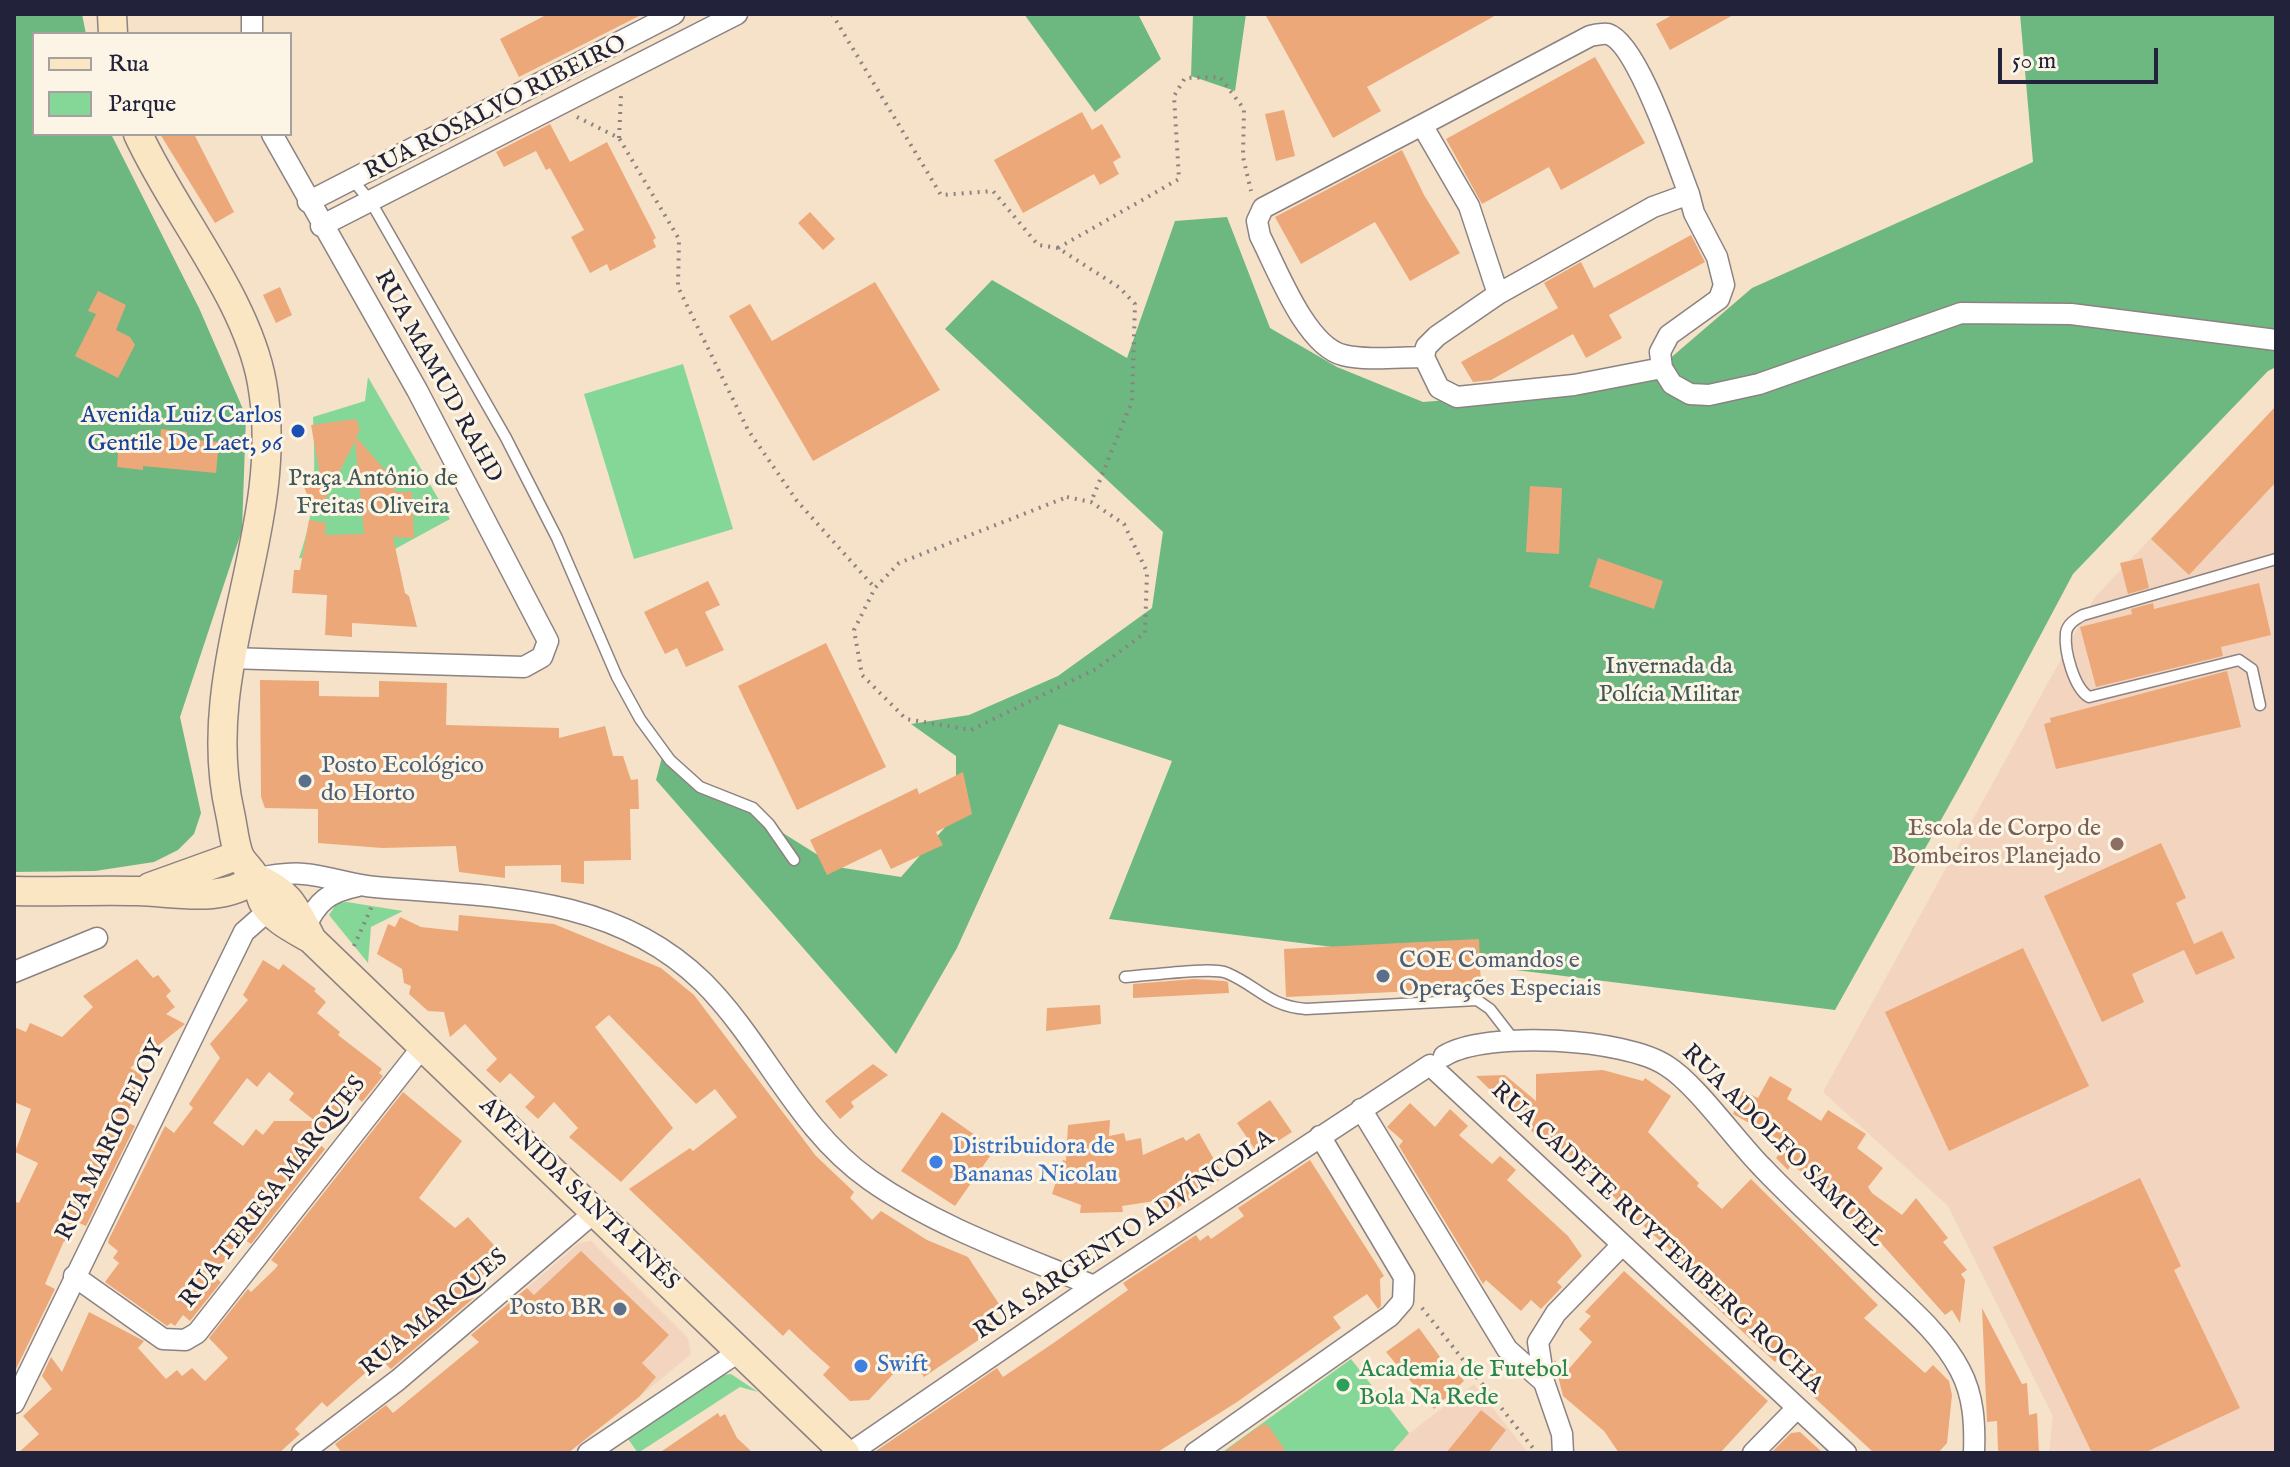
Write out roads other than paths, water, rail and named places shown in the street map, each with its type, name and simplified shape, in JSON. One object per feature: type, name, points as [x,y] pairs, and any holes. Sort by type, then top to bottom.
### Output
[{"type":"main road","points":[[139,136],[247,332],[262,381],[268,435],[266,483],[228,658],[220,735],[222,773],[239,855],[256,878],[269,910]]},
{"type":"main road","points":[[138,891],[239,855]]},
{"type":"main road","points":[[14,891],[138,891],[175,896],[226,892],[242,888],[256,878]]},
{"type":"main road","name":"AVENIDA SANTA INÊS","points":[[256,878],[282,890],[308,933],[342,969],[847,1453]]},
{"type":"main road","name":"AVENIDA SANTA INÊS","points":[[269,910],[308,933]]},
{"type":"street","name":"RUA ROSALVO RIBEIRO","points":[[305,196],[353,179],[674,14]]},
{"type":"street","name":"RUA ROSALVO RIBEIRO","points":[[321,226],[737,14]]},
{"type":"street","points":[[1424,357],[1343,355],[1323,344],[1308,327],[1260,236],[1257,221],[1263,208],[1590,36],[1607,34],[1617,39],[1647,83],[1694,213],[1717,257],[1724,285],[1719,299],[1669,335],[1660,352],[1662,368],[1672,384],[1690,394],[1709,395],[1759,384],[1961,313],[2071,314],[2276,340]]},
{"type":"street","points":[[1422,125],[1469,206],[1498,294]]},
{"type":"street","name":"RUA MAMUD RAHD","points":[[228,658],[524,667],[535,663],[547,648],[546,632],[495,534],[273,136]]},
{"type":"street","points":[[1662,368],[1574,385],[1457,397],[1439,388],[1424,357],[1426,347],[1437,336],[1498,294],[1653,207],[1689,194]]},
{"type":"street","points":[[256,878],[304,874],[371,887],[539,903],[587,912],[628,927],[669,953],[704,983],[796,1108],[829,1145],[870,1180],[933,1216],[1094,1286]]},
{"type":"street","points":[[308,933],[314,910],[329,894],[371,887]]},
{"type":"street","name":"RUA MARIO ELOY","points":[[14,1403],[244,932],[269,910]]},
{"type":"street","points":[[14,972],[97,938]]},
{"type":"street","name":"RUA ADOLFO SAMUEL","points":[[1437,1060],[1458,1047],[1514,1040],[1614,1046],[1648,1055],[1669,1067],[1763,1168],[1945,1346],[1971,1397],[1974,1453]]},
{"type":"street","name":"RUA TERESA MARQUES","points":[[74,1276],[163,1339],[185,1340],[197,1333],[423,1046]]},
{"type":"street","name":"RUA SARGENTO ADVÍNCOLA","points":[[847,1453],[1437,1060]]},
{"type":"street","name":"RUA CADETE RUYTEMBERG ROCHA","points":[[1437,1060],[1462,1091],[1622,1245],[1846,1453]]},
{"type":"street","points":[[1361,1109],[1507,1349],[1544,1382]]},
{"type":"street","points":[[1200,1451],[1390,1316],[1403,1301],[1404,1277],[1320,1136]]},
{"type":"street","name":"RUA MARQUES","points":[[302,1453],[410,1370],[596,1211]]},
{"type":"street","points":[[1563,1453],[1562,1434],[1544,1382],[1538,1342],[1556,1313],[1622,1245]]},
{"type":"street","points":[[588,1453],[740,1351]]},
{"type":"street","points":[[1753,1453],[1797,1408]]},
{"type":"lane","points":[[353,179],[371,202],[506,438],[557,538],[617,677],[640,719],[670,760],[700,787],[753,808],[769,824],[794,860]]},
{"type":"lane","points":[[2260,705],[2252,669],[2239,660],[2089,697],[2079,691],[2075,682],[2066,633],[2070,624],[2083,615],[2276,559]]},
{"type":"lane","points":[[1125,977],[1224,971],[1271,1002],[1286,1008],[1477,1000],[1490,1009],[1514,1040]]},
{"type":"place","name":"Avenida Luiz Carlos Gentile De Laet, 96","points":[[298,431]]},
{"type":"place","name":"Posto Ecológico do Horto","points":[[305,781]]},
{"type":"place","name":"Escola de Corpo de Bombeiros Planejado","points":[[2117,844]]},
{"type":"place","name":"COE Comandos e Operações Especiais","points":[[1383,976]]},
{"type":"place","name":"Distribuidora de Bananas Nicolau","points":[[936,1162]]},
{"type":"place","name":"Posto BR","points":[[620,1309]]},
{"type":"place","name":"Swift","points":[[861,1366]]},
{"type":"place","name":"Academia de Futebol Bola Na Rede","points":[[1343,1385]]},
{"type":"park label","name":"Praça Antônio de Freitas Oliveira","points":[[373,494]]},
{"type":"park label","name":"Invernada da Polícia Militar","points":[[1669,682]]}]
